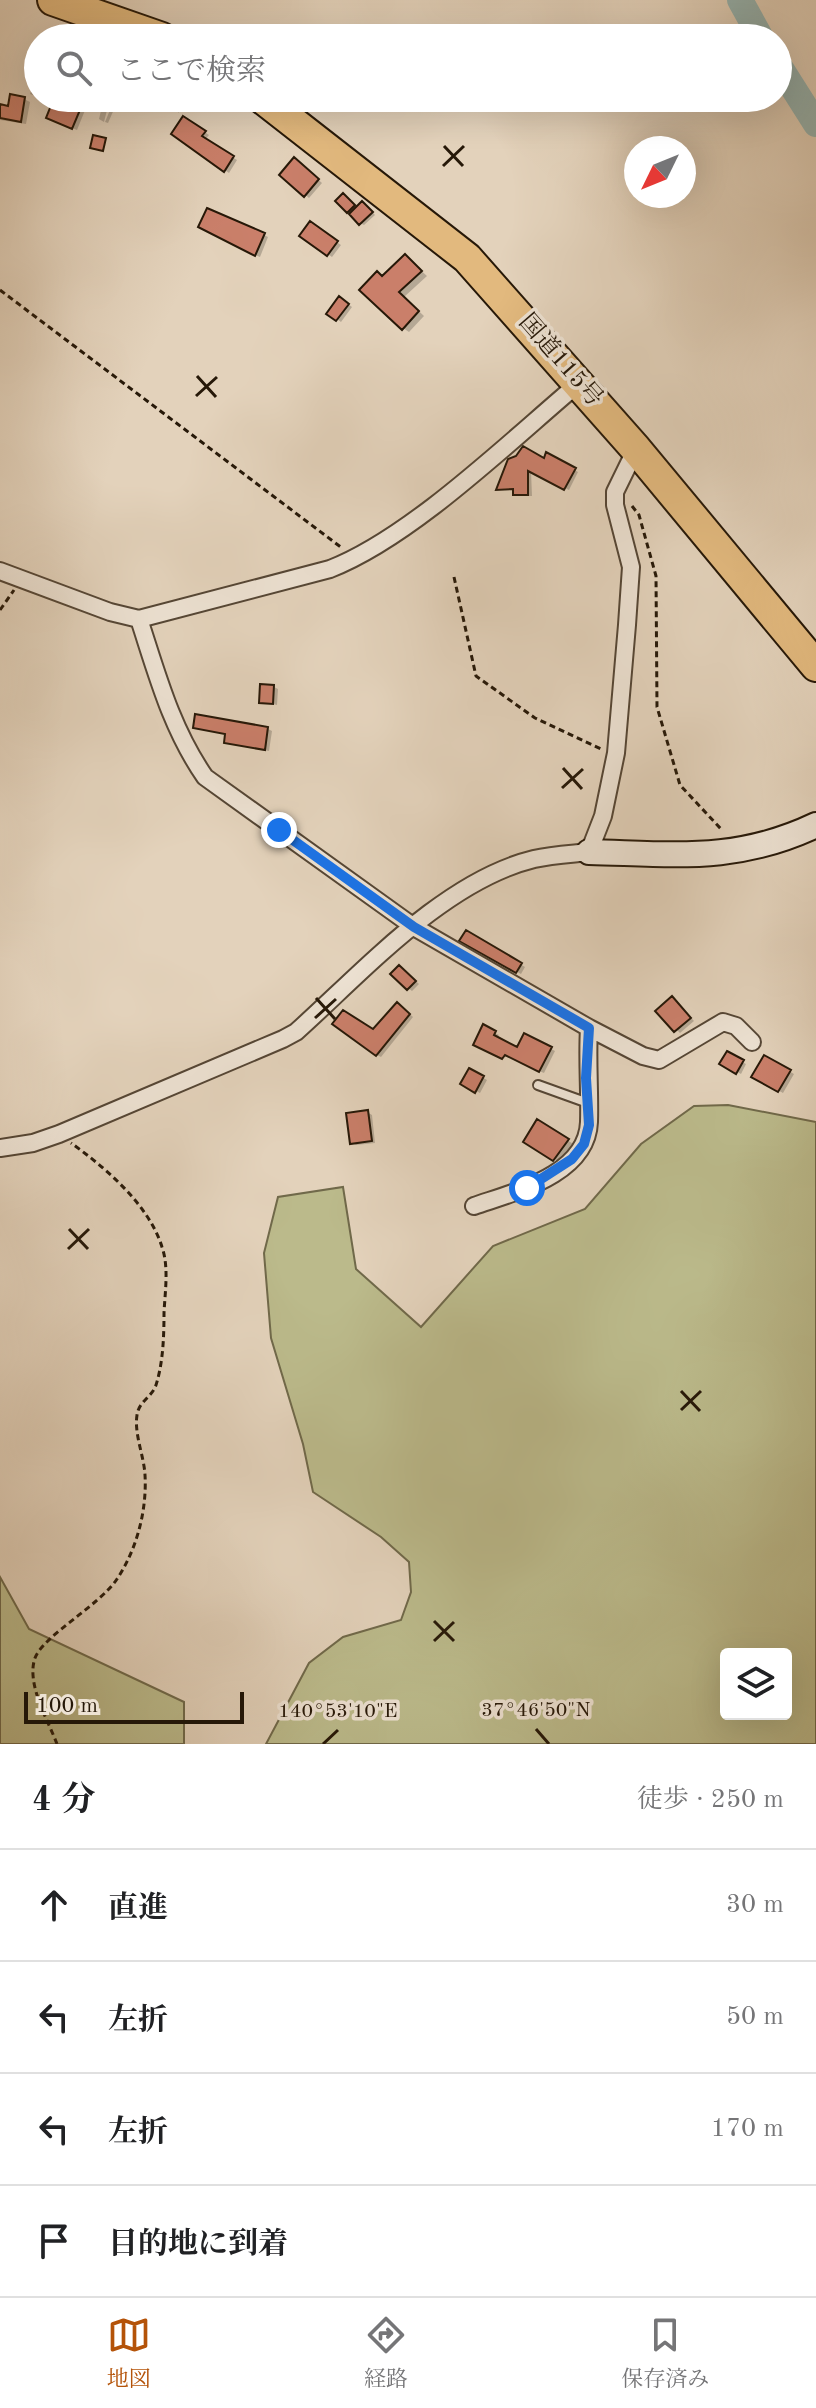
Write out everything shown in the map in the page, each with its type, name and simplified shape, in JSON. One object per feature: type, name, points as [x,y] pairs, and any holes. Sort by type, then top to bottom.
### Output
[{"type":"highway","points":[[53,0],[122,24]]},
{"type":"highway","name":"国道115号","points":[[280,112],[467,258],[636,449],[816,666]]},
{"type":"street","points":[[0,571],[139,619],[330,569],[356,558],[408,523],[579,383]]},
{"type":"street","points":[[589,852],[603,816],[616,753],[631,567],[615,492],[636,449]]},
{"type":"street","points":[[139,619],[168,710],[186,749],[205,777],[414,927],[643,1056],[659,1060],[723,1022],[736,1026],[752,1042]]},
{"type":"street","points":[[0,1148],[33,1143],[59,1134],[296,1032],[414,927],[494,874],[534,859],[589,852],[710,854],[750,851],[816,825]]},
{"type":"street","points":[[474,1206],[527,1188],[572,1159],[584,1144],[589,1125],[589,1028]]},
{"type":"lane","points":[[538,1085],[588,1103]]},
{"type":"path","points":[[0,290],[356,558]]},
{"type":"path","points":[[615,492],[639,515],[656,576],[657,707],[680,785],[721,829]]},
{"type":"path","points":[[454,577],[476,676],[535,718],[591,746],[616,753]]},
{"type":"path","points":[[0,610],[21,579]]},
{"type":"path","points":[[57,1744],[33,1681],[34,1661],[39,1648],[90,1609],[117,1580],[133,1549],[142,1517],[145,1476],[136,1417],[140,1403],[155,1389],[163,1342],[165,1267],[162,1247],[150,1221],[95,1160],[59,1134]]},
{"type":"shaded area","points":[[728,1105],[816,1122],[816,1744],[266,1744],[309,1663],[343,1637],[401,1620],[411,1592],[409,1562],[381,1537],[313,1492],[303,1444],[271,1338],[264,1253],[278,1197],[343,1187],[356,1269],[421,1327],[493,1246],[585,1209],[641,1144],[694,1106]]},
{"type":"shaded area","points":[[0,1577],[29,1629],[184,1702],[184,1744],[0,1744]]},
{"type":"building","points":[[10,94],[24,97],[21,122],[0,118],[0,104],[8,106]]},
{"type":"building","points":[[48,112],[79,112],[72,129],[46,118]]},
{"type":"building","points":[[183,116],[206,131],[202,136],[234,156],[224,172],[171,134]]},
{"type":"building","points":[[93,135],[106,138],[103,151],[90,148]]},
{"type":"building","points":[[294,157],[319,179],[304,197],[279,175]]},
{"type":"building","points":[[343,193],[355,205],[347,213],[335,201]]},
{"type":"building","points":[[362,201],[373,212],[359,225],[349,214]]},
{"type":"building","points":[[207,208],[265,233],[255,256],[198,227]]},
{"type":"building","points":[[310,221],[338,241],[327,256],[299,236]]},
{"type":"building","points":[[405,254],[422,271],[399,292],[419,311],[402,330],[359,290],[377,271],[382,276]]},
{"type":"building","points":[[339,296],[349,304],[336,321],[326,314]]},
{"type":"building","points":[[523,446],[544,458],[546,452],[576,468],[564,490],[528,471],[528,495],[513,495],[513,489],[496,490],[508,459],[516,456]]},
{"type":"building","points":[[260,684],[274,685],[273,704],[259,703]]},
{"type":"building","points":[[195,714],[268,727],[265,750],[224,743],[225,734],[193,728]]},
{"type":"building","points":[[466,930],[522,963],[516,973],[459,941]]},
{"type":"building","points":[[399,965],[416,981],[407,990],[390,974]]},
{"type":"building","points":[[672,996],[691,1018],[674,1032],[655,1011]]},
{"type":"building","points":[[397,1002],[410,1014],[376,1056],[332,1024],[343,1010],[373,1029]]},
{"type":"building","points":[[483,1024],[496,1031],[494,1035],[517,1047],[524,1033],[552,1047],[539,1072],[505,1055],[502,1059],[473,1045]]},
{"type":"building","points":[[727,1051],[744,1060],[736,1074],[719,1064]]},
{"type":"building","points":[[764,1055],[791,1070],[778,1092],[751,1077]]},
{"type":"building","points":[[469,1068],[484,1076],[475,1093],[460,1084]]},
{"type":"building","points":[[368,1110],[372,1141],[350,1144],[346,1113]]},
{"type":"building","points":[[537,1119],[569,1139],[553,1161],[523,1142]]},
{"type":"waterway","points":[[740,0],[753,24]]},
{"type":"waterway","points":[[792,86],[816,124]]},
{"type":"route","points":[[279,830],[414,927],[589,1028],[586,1078],[589,1125],[584,1144],[572,1159],[547,1178],[527,1188]]}]
